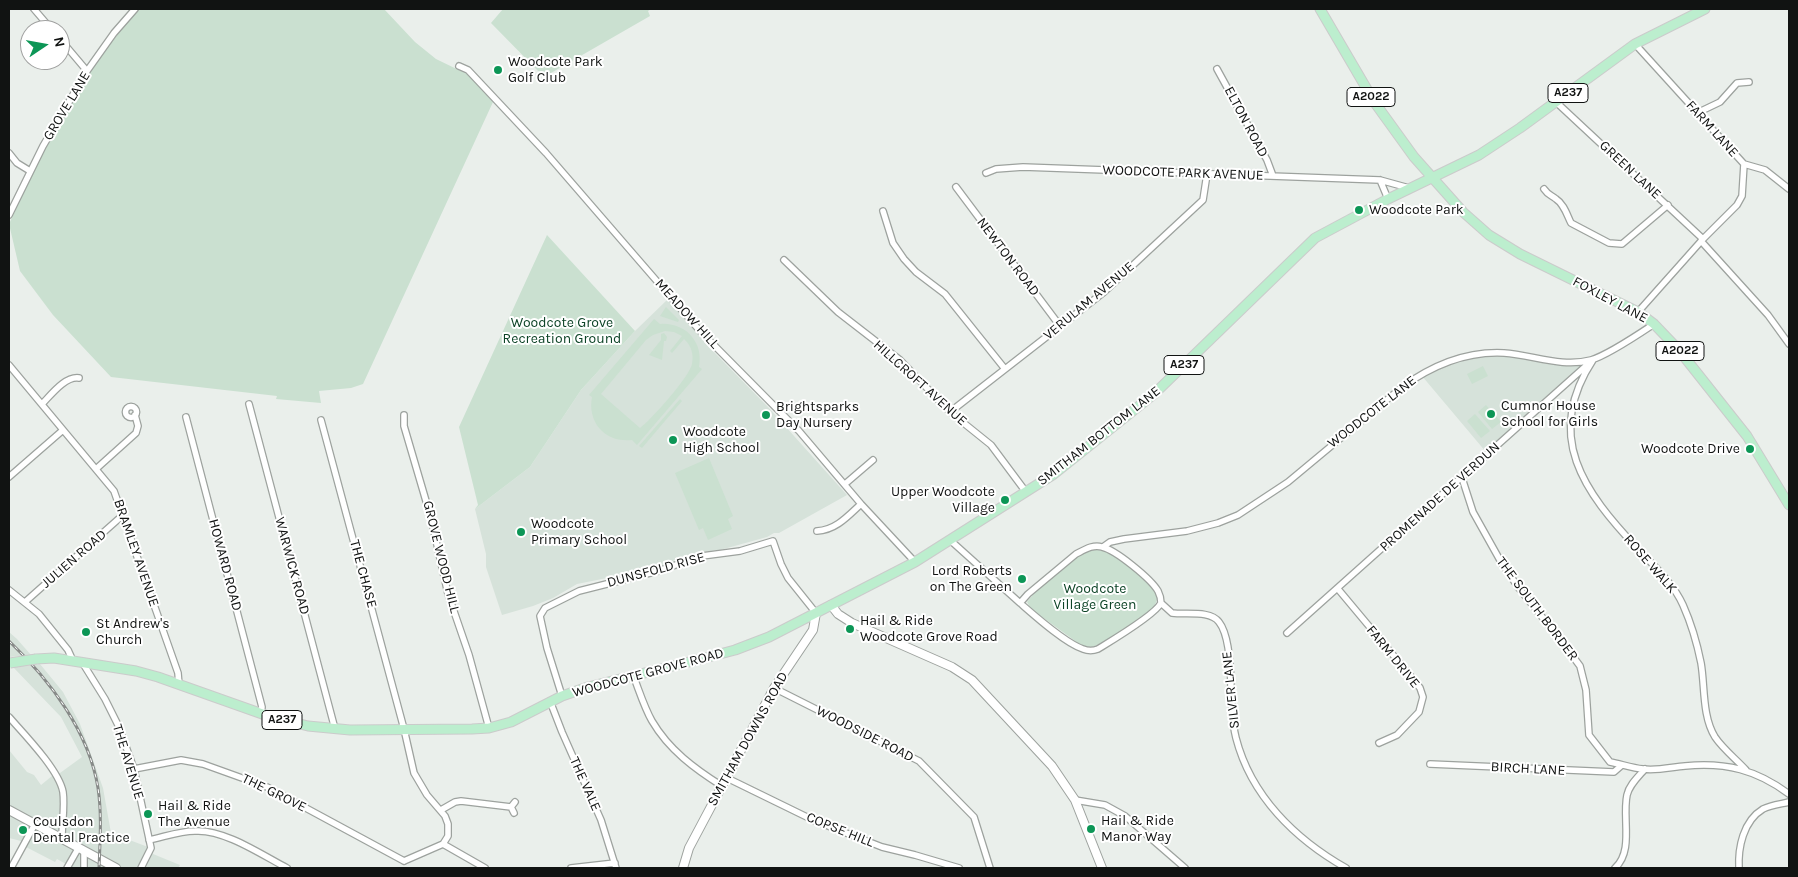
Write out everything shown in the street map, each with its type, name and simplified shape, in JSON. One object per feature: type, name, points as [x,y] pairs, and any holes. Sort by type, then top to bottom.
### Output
[{"type":"main road","name":"A2022","points":[[1320,9],[1375,103],[1432,179]]},
{"type":"main road","name":"A237","points":[[1432,179],[1479,155],[1520,128],[1635,44],[1705,9]]},
{"type":"main road","name":"SMITHAM BOTTOM LANE","points":[[816,612],[915,562],[1054,474],[1154,394],[1314,238],[1388,199],[1432,179]]},
{"type":"main road","name":"FOXLEY LANE","points":[[1432,179],[1463,212],[1490,235],[1520,254],[1638,312],[1654,324],[1678,349],[1747,436],[1789,505]]},
{"type":"main road","points":[[831,605],[838,614],[852,623],[952,667],[972,680],[1052,766],[1075,800],[1102,868]]},
{"type":"main road","name":"WOODCOTE GROVE ROAD","points":[[9,663],[54,658],[136,671],[261,714],[294,723],[335,729],[375,731],[489,728],[511,722],[550,701],[588,687],[735,650],[770,637],[816,612]]},
{"type":"main road","name":"SMITHAM DOWNS ROAD","points":[[683,868],[689,848],[774,688],[813,630],[816,612]]},
{"type":"main road","points":[[9,810],[116,868]]},
{"type":"street","points":[[34,9],[43,20]]},
{"type":"street","name":"GROVE LANE","points":[[10,212],[52,129],[87,71],[114,32],[135,9]]},
{"type":"street","name":"FARM LANE","points":[[1635,44],[1744,164],[1742,196],[1737,205],[1702,240],[1638,312]]},
{"type":"street","points":[[70,51],[87,71]]},
{"type":"street","name":"MEADOW HILL","points":[[459,66],[468,70],[546,153],[700,331],[793,426],[915,562]]},
{"type":"street","name":"ELTON ROAD","points":[[1217,69],[1267,160],[1273,176]]},
{"type":"street","points":[[1697,113],[1720,102],[1737,83],[1750,82]]},
{"type":"street","name":"GREEN LANE","points":[[1556,102],[1668,205],[1702,240],[1768,315],[1789,344]]},
{"type":"street","points":[[9,153],[18,163],[30,171]]},
{"type":"street","points":[[1744,164],[1765,170],[1789,189]]},
{"type":"street","name":"WOODCOTE PARK AVENUE","points":[[986,173],[996,169],[1023,166],[1380,180],[1410,189]]},
{"type":"street","name":"VERULAM AVENUE","points":[[950,412],[1104,292],[1203,200],[1207,174]]},
{"type":"street","points":[[1380,180],[1388,199]]},
{"type":"street","name":"NEWTON ROAD","points":[[956,187],[1060,326]]},
{"type":"street","points":[[1544,189],[1548,195],[1558,199],[1571,223],[1609,243],[1622,244],[1668,205]]},
{"type":"street","points":[[883,211],[893,243],[904,259],[916,272],[945,294],[1005,369]]},
{"type":"street","name":"HILLCROFT AVENUE","points":[[784,260],[838,312],[900,360],[950,412],[996,451],[1026,492]]},
{"type":"street","name":"WOODCOTE LANE","points":[[1103,546],[1110,542],[1124,539],[1187,531],[1218,523],[1238,515],[1288,482],[1401,388],[1444,362],[1490,353],[1504,353],[1556,362],[1593,360],[1631,340],[1654,324]]},
{"type":"street","name":"PROMENADE DE VERDUN","points":[[1287,633],[1593,360]]},
{"type":"street","name":"ROSE WALK","points":[[1593,360],[1582,377],[1572,408],[1572,443],[1578,466],[1587,486],[1606,515],[1662,575],[1678,596],[1689,620],[1699,653],[1708,717],[1714,736],[1746,770]]},
{"type":"street","name":"BRAMLEY AVENUE","points":[[9,365],[114,490],[178,673],[179,685]]},
{"type":"street","points":[[42,404],[67,380],[79,378]]},
{"type":"street","name":"WARWICK ROAD","points":[[250,404],[335,729]]},
{"type":"street","points":[[96,469],[136,433],[138,426],[135,415]]},
{"type":"street","name":"GROVE WOOD HILL","points":[[404,415],[404,426],[429,509],[448,594],[474,669],[489,728]]},
{"type":"street","name":"HOWARD ROAD","points":[[186,417],[262,707],[261,714]]},
{"type":"street","name":"THE CHASE","points":[[321,420],[414,773],[427,795],[441,810]]},
{"type":"street","points":[[9,478],[64,430]]},
{"type":"street","points":[[846,484],[873,460]]},
{"type":"street","name":"THE SOUTH BORDER","points":[[1462,478],[1473,512],[1501,562],[1518,587],[1580,666],[1586,690],[1589,734],[1610,762],[1645,769],[1690,765],[1723,766],[1746,770],[1789,794]]},
{"type":"street","points":[[817,530],[826,530],[836,526],[861,504]]},
{"type":"street","name":"JULIEN ROAD","points":[[25,602],[124,516]]},
{"type":"street","points":[[950,540],[1020,603],[1083,650],[1098,649],[1142,620],[1157,609],[1161,603],[1156,588],[1122,557],[1103,546],[1091,547],[1076,554],[1020,603]]},
{"type":"street","name":"DUNSFOLD RISE","points":[[562,696],[547,648],[540,616],[542,611],[567,596],[586,589],[658,571],[702,556],[740,551],[773,541],[788,578],[816,612]]},
{"type":"street","name":"FARM DRIVE","points":[[1338,589],[1422,692],[1419,712],[1397,735],[1379,743]]},
{"type":"street","name":"THE AVENUE","points":[[9,590],[38,614],[78,662],[105,699],[119,727],[134,769],[151,850],[141,868]]},
{"type":"street","name":"SILVER LANE","points":[[1161,603],[1172,613],[1211,616],[1220,624],[1227,648],[1231,680],[1233,726],[1246,767],[1262,795],[1288,826],[1309,844],[1346,868]]},
{"type":"street","points":[[633,675],[652,722],[665,739],[682,758],[722,786]]},
{"type":"street","name":"WOODSIDE ROAD","points":[[774,688],[919,761],[974,817],[990,868]]},
{"type":"street","name":"THE VALE","points":[[550,701],[601,820],[616,866]]},
{"type":"street","points":[[9,716],[48,763],[59,781],[63,800],[62,838]]},
{"type":"street","name":"THE GROVE","points":[[134,769],[180,760],[212,766],[266,787],[404,861]]},
{"type":"street","name":"BIRCH LANE","points":[[1430,764],[1614,772],[1622,765]]},
{"type":"street","points":[[1614,868],[1625,852],[1627,794],[1633,782],[1645,769]]},
{"type":"street","name":"COPSE HILL","points":[[726,778],[813,820],[882,847],[959,868]]},
{"type":"street","points":[[1075,800],[1105,805],[1125,816],[1185,868]]},
{"type":"street","points":[[406,868],[404,861],[442,844],[448,836],[448,824],[441,810],[455,802],[513,804],[514,813]]},
{"type":"street","points":[[1739,868],[1741,842],[1752,820],[1763,809],[1789,802]]},
{"type":"street","points":[[11,868],[35,824]]},
{"type":"street","points":[[149,840],[186,832],[205,831],[232,840],[287,868]]},
{"type":"street","points":[[442,844],[485,868]]},
{"type":"street","points":[[67,868],[82,849]]},
{"type":"street","points":[[82,849],[84,868]]},
{"type":"street","points":[[571,868],[616,866]]},
{"type":"shaded area","name":"Woodcote High School","points":[[668,299],[711,349],[768,407],[847,495],[779,533],[720,550],[684,556],[657,568],[577,584],[553,598],[502,615],[486,567],[486,554],[475,509],[530,467],[581,390],[635,331]]},
{"type":"shaded area","name":"Cumnor House School for Girls","points":[[1490,353],[1586,361],[1486,452],[1422,376],[1447,358]]},
{"type":"shaded area","points":[[9,632],[17,639],[31,655],[9,657]]},
{"type":"shaded area","points":[[40,664],[63,692],[80,724],[103,788],[111,833],[148,847],[153,854],[180,865],[178,868],[66,868],[66,864],[57,859],[55,862],[26,847],[21,841],[9,838],[9,750],[27,772],[34,775],[41,785],[82,757],[61,717],[13,667]]},
{"type":"green space","name":"Woodcote Park Golf Club","points":[[140,9],[384,9],[415,42],[436,59],[467,74],[493,102],[363,384],[351,388],[319,391],[321,403],[276,399],[277,396],[111,377],[53,315],[20,271],[9,224],[49,138],[90,72],[134,12]]},
{"type":"green space","points":[[503,9],[651,9],[648,11],[650,16],[544,77],[491,23]]},
{"type":"green space","name":"Woodcote Grove Recreation Ground","points":[[547,235],[635,331],[581,390],[530,467],[475,509],[478,505],[459,427]]},
{"type":"green space","points":[[666,307],[679,320],[678,322],[660,316]]},
{"type":"green space","points":[[654,319],[660,324],[669,324],[685,330],[691,335],[699,349],[699,367],[702,369],[637,445],[632,440],[623,440],[607,435],[600,429],[592,415],[592,397],[589,395]],"holes":[[[665,331],[674,332],[682,336],[670,351],[672,353],[684,339],[693,357],[690,370],[669,398],[640,428],[601,394],[646,340],[653,335]]]},
{"type":"green space","points":[[664,333],[667,337],[666,341],[664,341],[662,360],[649,355],[661,340],[661,334]]},
{"type":"green space","points":[[1483,366],[1488,376],[1472,384],[1467,374]]},
{"type":"green space","points":[[680,399],[682,401],[642,448],[639,446]]},
{"type":"green space","points":[[1486,405],[1501,422],[1492,429],[1478,412]]},
{"type":"green space","points":[[1475,414],[1490,431],[1481,438],[1467,421]]},
{"type":"green space","points":[[709,458],[733,516],[728,519],[732,529],[708,540],[703,528],[699,530],[675,473]]},
{"type":"green space","name":"Woodcote Village Green","points":[[1094,550],[1106,551],[1127,565],[1150,585],[1157,598],[1153,608],[1141,618],[1111,638],[1088,648],[1078,643],[1031,609],[1027,602],[1036,591],[1081,554]]},
{"type":"railway","points":[[9,641],[53,690],[66,708],[86,747],[98,788],[99,868]]},
{"type":"place","name":"Woodcote Park Golf Club","points":[[498,70]]},
{"type":"place","name":"Woodcote Park","points":[[1359,210]]},
{"type":"place","name":"Cumnor House School for Girls","points":[[1491,414]]},
{"type":"place","name":"Brightsparks Day Nursery","points":[[766,415]]},
{"type":"place","name":"Woodcote High School","points":[[673,440]]},
{"type":"place","name":"Woodcote Drive","points":[[1750,449]]},
{"type":"place","name":"Upper Woodcote Village","points":[[1005,500]]},
{"type":"place","name":"Woodcote Primary School","points":[[521,532]]},
{"type":"place","name":"Lord Roberts on The Green","points":[[1022,579]]},
{"type":"place","name":"Hail & Ride Woodcote Grove Road","points":[[850,629]]},
{"type":"place","name":"St Andrew's Church","points":[[86,632]]},
{"type":"place","name":"Hail & Ride The Avenue","points":[[148,814]]},
{"type":"place","name":"Hail & Ride Manor Way","points":[[1091,829]]},
{"type":"place","name":"Coulsdon Dental Practice","points":[[23,830]]}]
